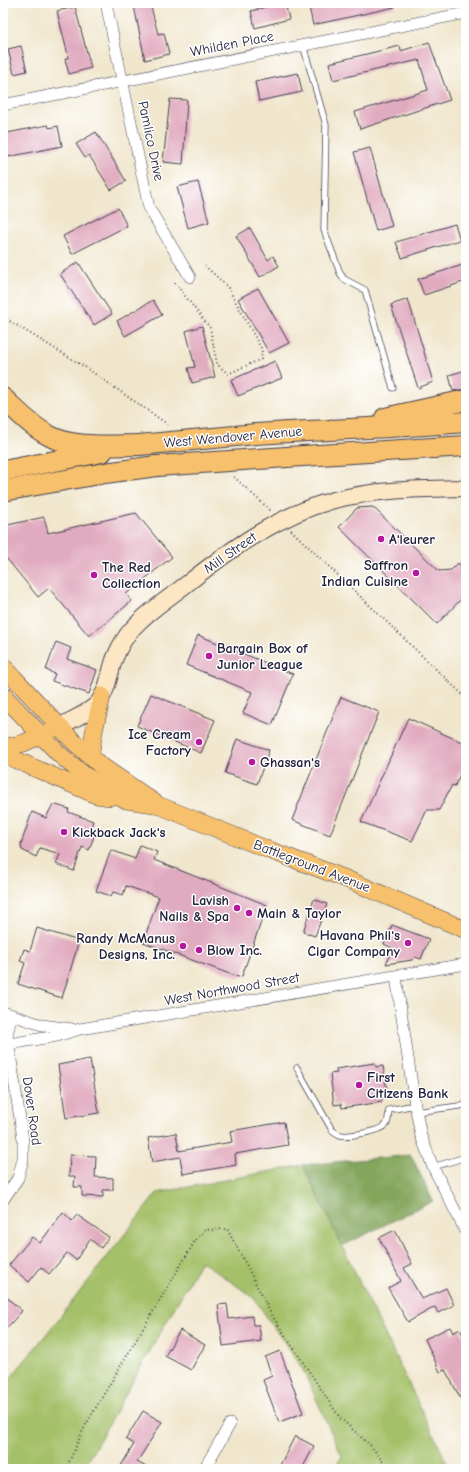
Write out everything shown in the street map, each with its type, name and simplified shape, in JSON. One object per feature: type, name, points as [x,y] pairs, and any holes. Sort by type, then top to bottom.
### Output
[{"type":"highway","points":[[3,398],[30,423],[49,436],[77,443],[139,445]]},
{"type":"highway","points":[[342,428],[466,400]]},
{"type":"highway","name":"West Wendover Avenue","points":[[3,471],[139,445],[256,434],[466,422]]},
{"type":"highway","name":"West Wendover Avenue","points":[[3,491],[105,473],[157,466],[466,446]]},
{"type":"main road","name":"Battleground Avenue","points":[[3,666],[100,766],[158,805],[269,850],[351,880],[466,930]]},
{"type":"main road","name":"Battleground Avenue","points":[[3,695],[59,754],[84,775],[126,800],[158,805]]},
{"type":"main road","points":[[91,757],[92,734],[97,722],[102,696]]},
{"type":"main road","points":[[3,750],[24,743],[60,726]]},
{"type":"main road","points":[[3,750],[14,758],[96,795],[126,800]]},
{"type":"street","name":"Pamlico Drive","points":[[106,3],[150,208],[190,277]]},
{"type":"street","name":"Whilden Place","points":[[3,105],[466,13]]},
{"type":"street","name":"Mill Street","points":[[60,726],[86,712],[96,704],[102,696],[114,658],[129,634],[155,608],[250,538],[281,521],[334,500],[361,495],[408,490],[466,488]]},
{"type":"street","name":"West Northwood Street","points":[[5,1044],[57,1036],[80,1029],[466,964]]},
{"type":"street","points":[[396,977],[415,1109],[421,1136],[433,1167],[466,1232]]},
{"type":"street","points":[[7,1014],[42,1025],[80,1029]]},
{"type":"street","name":"Dover Road","points":[[3,1200],[18,1178],[23,1159],[23,1139],[5,1044],[7,1034],[7,1014]]},
{"type":"street","points":[[204,1469],[230,1424]]},
{"type":"lane","points":[[303,46],[327,130],[324,230],[340,273],[344,279],[365,290],[393,388]]},
{"type":"lane","points":[[297,1068],[332,1130],[338,1135],[346,1136],[378,1130],[385,1127],[388,1123],[389,1110],[466,1106]]},
{"type":"lane","points":[[433,1167],[466,1157]]},
{"type":"path","points":[[175,283],[210,328],[216,364],[228,374],[261,359],[262,350],[227,286],[205,266]]},
{"type":"path","points":[[3,317],[84,367],[172,427]]},
{"type":"path","points":[[229,472],[466,698]]},
{"type":"path","points":[[66,1469],[85,1426],[195,1241],[205,1230],[227,1229],[271,1314],[340,1418],[372,1447],[388,1469]]},
{"type":"green space","points":[[411,1155],[433,1201],[342,1246],[303,1165]]},
{"type":"green space","points":[[303,1165],[450,1469],[334,1469],[342,1456],[303,1370],[253,1297],[201,1261],[83,1469],[3,1469],[3,1387],[53,1326],[157,1193]]},
{"type":"building","points":[[150,3],[158,34],[164,33],[169,54],[145,60],[134,6]]},
{"type":"building","points":[[285,3],[289,19],[255,28],[251,11]]},
{"type":"building","points":[[328,3],[395,3],[395,7],[313,25],[309,7]]},
{"type":"building","points":[[75,7],[91,68],[69,74],[65,59],[68,58],[67,51],[57,11]]},
{"type":"building","points":[[429,42],[450,100],[360,129],[355,112],[428,90],[419,60],[333,80],[329,63],[400,46],[401,51]]},
{"type":"building","points":[[21,46],[27,71],[14,74],[8,49]]},
{"type":"building","points":[[298,73],[302,92],[259,101],[255,82]]},
{"type":"building","points":[[170,99],[187,100],[183,164],[163,162]]},
{"type":"building","points":[[48,125],[49,128],[58,126],[62,146],[3,158],[3,138],[8,136],[7,133]]},
{"type":"building","points":[[96,132],[126,181],[111,190],[89,155],[85,158],[76,144]]},
{"type":"building","points":[[370,148],[392,226],[376,231],[354,152]]},
{"type":"building","points":[[198,182],[209,222],[188,228],[177,187]]},
{"type":"building","points":[[118,208],[127,226],[72,254],[63,236]]},
{"type":"building","points":[[455,224],[460,240],[402,258],[396,242]]},
{"type":"building","points":[[250,228],[268,260],[273,256],[279,266],[260,277],[236,236]]},
{"type":"building","points":[[78,262],[112,314],[94,325],[60,274]]},
{"type":"building","points":[[466,264],[466,281],[424,295],[418,279]]},
{"type":"building","points":[[258,288],[289,343],[269,353],[238,299]]},
{"type":"building","points":[[408,299],[433,382],[418,388],[391,305]]},
{"type":"building","points":[[153,300],[162,315],[125,336],[117,321]]},
{"type":"building","points":[[202,326],[215,377],[192,383],[188,368],[195,367],[186,331]]},
{"type":"building","points":[[275,361],[282,378],[238,396],[231,380]]},
{"type":"building","points":[[466,370],[466,389],[453,391],[449,375]]},
{"type":"building","points":[[373,507],[439,571],[451,570],[458,563],[466,571],[466,594],[437,624],[339,527],[357,508]]},
{"type":"building","points":[[136,513],[172,557],[126,594],[132,601],[89,636],[49,588],[38,597],[3,554],[3,526],[44,517],[48,533]]},
{"type":"building","points":[[198,635],[293,674],[272,725],[243,713],[252,692],[186,665]]},
{"type":"building","points":[[56,642],[71,648],[67,659],[97,670],[89,694],[52,681],[55,674],[46,670]]},
{"type":"building","points":[[151,694],[215,720],[201,753],[137,726]]},
{"type":"building","points":[[341,697],[379,712],[330,835],[292,820]]},
{"type":"building","points":[[408,718],[466,744],[466,760],[455,786],[452,785],[439,810],[427,810],[412,841],[361,822]]},
{"type":"building","points":[[237,739],[269,750],[257,784],[225,773]]},
{"type":"building","points":[[53,804],[69,809],[68,812],[93,821],[88,835],[94,836],[89,850],[82,847],[74,871],[56,864],[60,854],[40,848],[36,857],[22,850],[21,844],[32,812],[46,818]]},
{"type":"building","points":[[140,845],[157,852],[154,860],[267,905],[242,976],[238,977],[143,942],[159,897],[126,886],[123,895],[113,892],[111,896],[96,891],[111,850],[135,859]]},
{"type":"building","points":[[314,899],[327,904],[315,936],[303,932]]},
{"type":"building","points":[[392,925],[429,939],[421,959],[415,957],[412,960],[386,964],[392,948],[384,944]]},
{"type":"building","points":[[37,928],[79,941],[62,998],[18,984],[25,963],[20,961],[24,949],[30,951]]},
{"type":"building","points":[[90,1059],[99,1113],[66,1118],[58,1065]]},
{"type":"building","name":"First Citizens Bank","points":[[375,1063],[376,1067],[383,1066],[388,1097],[381,1098],[382,1102],[342,1108],[341,1104],[334,1105],[330,1074],[337,1073],[336,1069]]},
{"type":"building","points":[[284,1122],[288,1145],[235,1154],[236,1165],[183,1174],[180,1157],[152,1162],[148,1138],[176,1133],[179,1151],[232,1142],[230,1131]]},
{"type":"building","points":[[70,1155],[96,1156],[95,1177],[113,1178],[113,1190],[103,1190],[103,1197],[82,1196],[82,1187],[74,1187],[75,1176],[69,1176]]},
{"type":"building","points":[[63,1212],[72,1221],[77,1215],[109,1237],[101,1248],[90,1239],[76,1260],[67,1253],[49,1274],[41,1267],[29,1282],[9,1265],[32,1237],[40,1243]]},
{"type":"building","points":[[395,1230],[412,1264],[404,1268],[422,1299],[446,1288],[454,1305],[438,1313],[435,1307],[408,1322],[388,1288],[401,1281],[379,1238]]},
{"type":"building","points":[[3,1294],[22,1311],[3,1332]]},
{"type":"building","points":[[227,1304],[229,1319],[252,1316],[253,1325],[259,1325],[261,1341],[223,1346],[218,1305]]},
{"type":"building","points":[[450,1327],[453,1333],[460,1329],[466,1341],[466,1408],[445,1370],[440,1372],[425,1339]]},
{"type":"building","points":[[180,1330],[205,1345],[191,1370],[165,1356]]},
{"type":"building","points":[[280,1351],[303,1413],[279,1422],[263,1380],[272,1376],[265,1357]]},
{"type":"building","points":[[143,1411],[162,1422],[137,1462],[150,1469],[119,1469],[134,1444],[126,1439]]},
{"type":"building","points":[[295,1436],[314,1446],[302,1469],[278,1469]]},
{"type":"place","name":"A'leurer","points":[[381,539]]},
{"type":"place","name":"Saffron Indian Cuisine","points":[[416,573]]},
{"type":"place","name":"The Red Collection","points":[[94,575]]},
{"type":"place","name":"Bargain Box of Junior League","points":[[209,656]]},
{"type":"place","name":"Ice Cream Factory","points":[[199,742]]},
{"type":"place","name":"Ghassan's","points":[[252,762]]},
{"type":"place","name":"Kickback Jack's","points":[[64,832]]},
{"type":"place","name":"Lavish Nails & Spa","points":[[237,908]]},
{"type":"place","name":"Main & Taylor","points":[[249,913]]},
{"type":"place","name":"Havana Phil's Cigar Company","points":[[408,943]]},
{"type":"place","name":"Randy McManus Designs, Inc.","points":[[183,946]]},
{"type":"place","name":"Blow Inc.","points":[[199,950]]},
{"type":"place","name":"First Citizens Bank","points":[[359,1085]]}]
